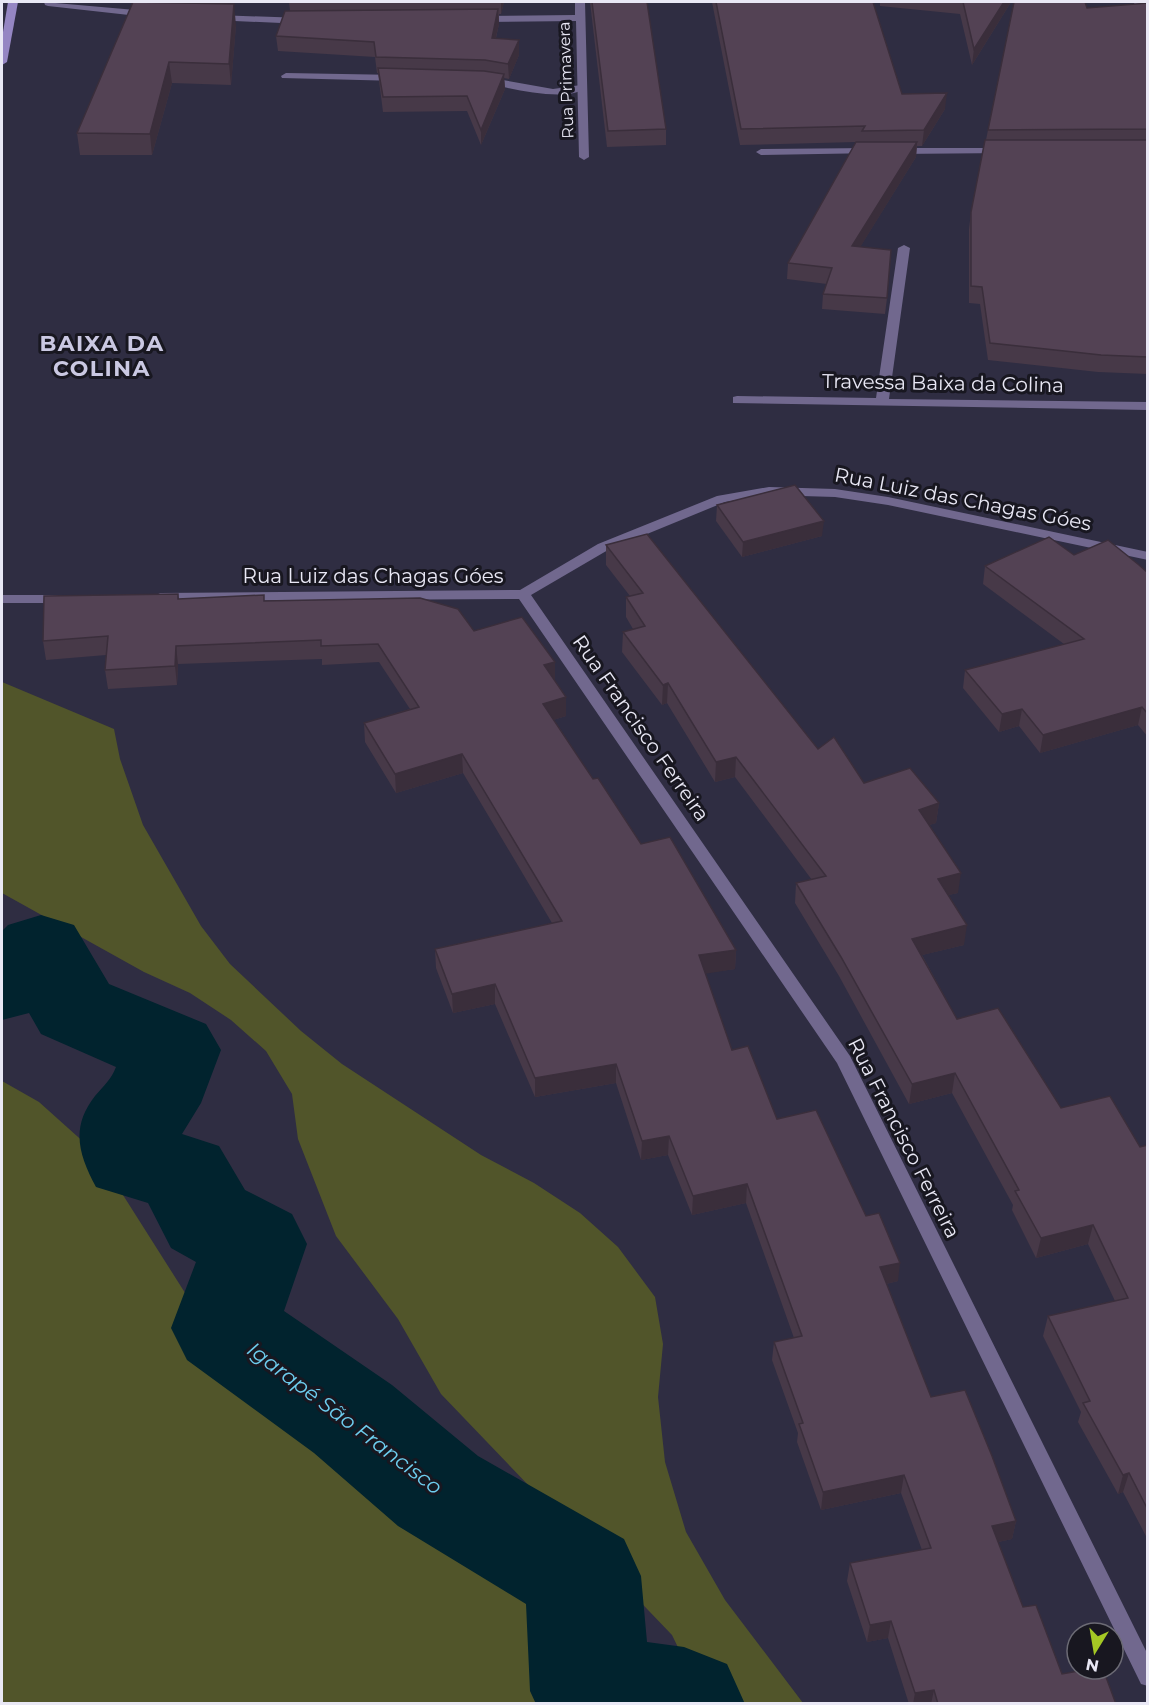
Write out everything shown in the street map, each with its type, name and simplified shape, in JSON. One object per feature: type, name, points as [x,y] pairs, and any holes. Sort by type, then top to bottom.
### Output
[{"type":"street","points":[[2,62],[13,2]]},
{"type":"street","name":"Rua Primavera","points":[[580,2],[580,88],[584,157]]},
{"type":"street","points":[[1138,2],[1148,16]]},
{"type":"street","points":[[48,3],[157,14]]},
{"type":"street","points":[[202,17],[317,21]]},
{"type":"street","points":[[471,19],[579,18]]},
{"type":"street","points":[[286,76],[415,79]]},
{"type":"street","points":[[474,80],[553,92],[580,88]]},
{"type":"street","points":[[761,152],[1019,151]]},
{"type":"street","points":[[882,402],[904,248]]},
{"type":"street","name":"Travessa Baixa da Colina","points":[[737,400],[1148,406]]},
{"type":"street","name":"Rua Luiz das Chagas Góes","points":[[144,598],[523,594],[603,547],[722,499],[769,490],[836,493],[888,501],[1148,556]]},
{"type":"street","name":"Rua Francisco Ferreira","points":[[523,594],[844,1060],[1148,1677]]},
{"type":"street","points":[[2,599],[73,598]]},
{"type":"green space","points":[[2,682],[114,729],[120,759],[143,825],[201,926],[230,964],[301,1031],[342,1064],[481,1155],[534,1183],[580,1213],[618,1247],[655,1297],[663,1344],[658,1397],[665,1462],[686,1532],[725,1600],[803,1703],[705,1703],[672,1635],[441,1394],[398,1319],[336,1236],[298,1139],[292,1094],[266,1051],[231,1020],[190,993],[144,972],[2,893]]},
{"type":"green space","points":[[2,1081],[39,1102],[97,1154],[194,1307],[225,1344],[310,1425],[540,1609],[593,1646],[601,1699],[599,1703],[2,1703]]},
{"type":"building","points":[[133,2],[234,4],[229,64],[169,62],[150,134],[77,133]]},
{"type":"building","points":[[592,2],[647,2],[666,129],[608,131]]},
{"type":"building","points":[[716,2],[873,2],[902,94],[947,93],[924,130],[862,131],[865,126],[741,129]]},
{"type":"building","points":[[963,2],[1004,2],[974,49]]},
{"type":"building","points":[[1014,2],[1085,2],[1087,8],[1148,3],[1148,129],[988,130]]},
{"type":"building","points":[[498,9],[492,38],[519,40],[508,64],[485,60],[376,57],[374,42],[276,36],[285,11]]},
{"type":"building","points":[[378,68],[484,71],[504,74],[481,130],[467,96],[383,97]]},
{"type":"building","points":[[985,140],[1148,140],[1148,357],[1101,355],[990,343],[982,287],[971,286],[971,212]]},
{"type":"building","points":[[856,142],[917,142],[852,246],[891,250],[887,298],[823,294],[832,268],[788,263]]},
{"type":"building","points":[[795,485],[824,521],[743,542],[717,505]]},
{"type":"building","points":[[647,534],[818,749],[834,737],[864,783],[910,768],[939,803],[919,810],[961,873],[938,879],[967,925],[912,939],[957,1019],[998,1008],[1061,1108],[1110,1096],[1140,1147],[1148,1145],[1148,1510],[1129,1473],[1123,1475],[1083,1403],[1090,1401],[1048,1316],[1128,1298],[1093,1225],[1041,1238],[1015,1191],[1019,1190],[955,1073],[912,1084],[841,957],[796,883],[826,876],[736,757],[716,762],[668,683],[663,685],[623,632],[645,626],[626,597],[643,593],[606,545]]},
{"type":"building","points":[[1049,537],[1074,555],[1108,540],[1148,573],[1148,714],[1142,707],[1043,735],[1022,709],[1002,714],[965,670],[1084,639],[985,566]]},
{"type":"building","points":[[178,594],[178,599],[264,595],[264,601],[420,598],[458,609],[474,631],[522,617],[555,662],[544,665],[566,697],[543,704],[593,779],[598,778],[641,844],[670,837],[736,950],[699,955],[732,1050],[748,1046],[777,1119],[816,1110],[866,1216],[879,1213],[900,1263],[880,1267],[931,1397],[965,1390],[1016,1521],[992,1526],[1023,1607],[1036,1605],[1062,1674],[1065,1673],[1065,1681],[1107,1681],[1116,1704],[938,1704],[934,1690],[915,1693],[891,1621],[870,1625],[850,1563],[931,1548],[904,1475],[823,1492],[799,1424],[803,1423],[774,1342],[802,1336],[747,1184],[693,1196],[669,1136],[642,1141],[616,1064],[535,1078],[495,984],[452,994],[435,949],[562,921],[462,754],[395,774],[364,723],[419,707],[378,644],[321,646],[321,640],[176,646],[175,666],[105,670],[108,636],[43,641],[44,596]]},
{"type":"waterway","name":"Igarapé São Francisco","points":[[2,983],[3,986],[41,949],[75,1009],[172,1050],[151,1103],[130,1124],[132,1159],[183,1174],[208,1219],[255,1244],[225,1328],[353,1419],[438,1491],[583,1576],[591,1691],[684,1704]]},
{"type":"district","name":"BAIXA DA COLINA","points":[[102,356]]}]
